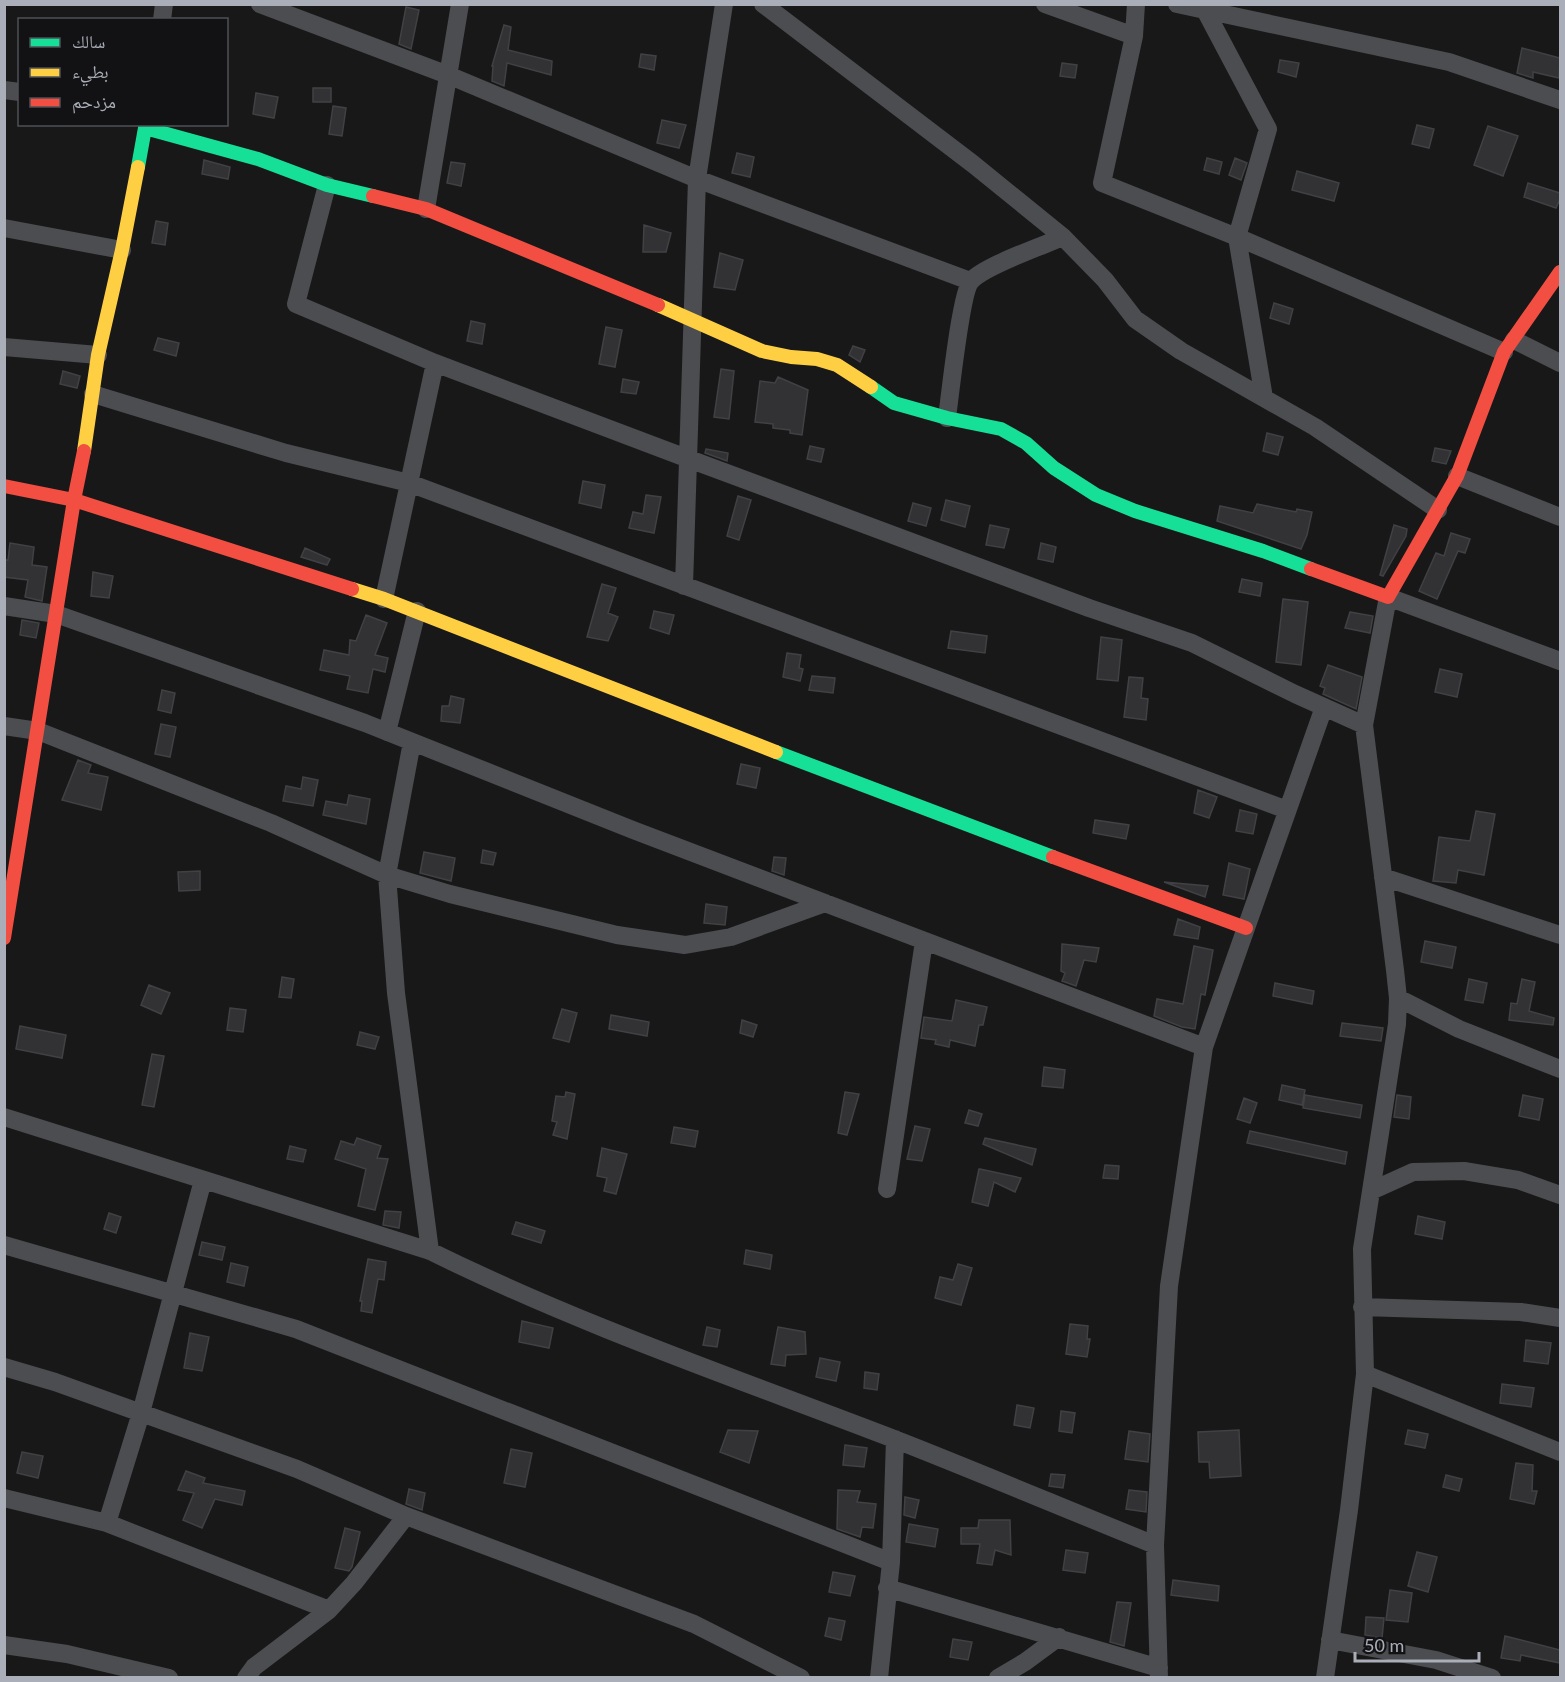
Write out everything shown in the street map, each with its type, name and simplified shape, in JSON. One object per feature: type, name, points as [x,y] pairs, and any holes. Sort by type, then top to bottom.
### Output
[{"type":"street","points":[[260,4],[448,75],[697,179],[970,281]]},
{"type":"street","points":[[426,209],[460,4]]},
{"type":"street","points":[[684,586],[697,179],[724,4]]},
{"type":"street","points":[[763,4],[973,164],[1063,237],[1105,280],[1135,319],[1181,351],[1315,427],[1438,510]]},
{"type":"street","points":[[1045,4],[1134,36]]},
{"type":"street","points":[[1136,4],[1134,36],[1102,183],[1509,346],[1560,363]]},
{"type":"street","points":[[1177,4],[1449,62],[1560,100]]},
{"type":"street","points":[[1205,10],[1268,129],[1237,237],[1264,398]]},
{"type":"street","points":[[4,938],[11,853],[38,731],[98,355],[122,250],[146,126],[258,159],[327,185],[426,209],[635,294],[762,351],[817,359],[837,365],[894,403],[947,418],[1001,429],[1026,443],[1054,468],[1096,495],[1135,511],[1263,551],[1560,661]]},
{"type":"street","points":[[327,185],[296,304],[435,363],[1089,608],[1192,643],[1364,725]]},
{"type":"street","points":[[4,228],[122,250]]},
{"type":"street","points":[[947,418],[963,302],[970,281],[988,269],[1063,237]]},
{"type":"street","points":[[1325,1677],[1365,1374],[1362,1249],[1397,1024],[1398,998],[1364,725],[1388,597],[1457,476],[1509,346],[1560,272]]},
{"type":"street","points":[[4,347],[98,355]]},
{"type":"street","points":[[384,598],[435,363]]},
{"type":"street","points":[[93,394],[285,453],[409,483],[1287,810]]},
{"type":"street","points":[[1457,476],[1560,517]]},
{"type":"street","points":[[4,486],[74,500],[384,598],[873,789],[1246,928]]},
{"type":"street","points":[[4,606],[56,614],[387,732],[633,830],[1204,1047]]},
{"type":"street","points":[[387,732],[417,611]]},
{"type":"street","points":[[887,1588],[1059,1637],[1159,1673],[1155,1545],[1169,1286],[1204,1047],[1324,707]]},
{"type":"street","points":[[4,726],[38,731],[271,823],[387,875],[450,894],[617,934],[685,945],[731,937],[825,903]]},
{"type":"street","points":[[412,742],[387,875],[396,993],[430,1251]]},
{"type":"street","points":[[1383,877],[1560,935]]},
{"type":"street","points":[[887,1189],[924,940]]},
{"type":"street","points":[[1398,998],[1459,1029],[1560,1069]]},
{"type":"street","points":[[4,1116],[430,1251],[497,1284],[677,1358],[895,1439],[1155,1545]]},
{"type":"street","points":[[1371,1191],[1413,1172],[1464,1171],[1518,1180],[1560,1195]]},
{"type":"street","points":[[106,1523],[141,1413],[203,1180]]},
{"type":"street","points":[[4,1245],[296,1329],[891,1562]]},
{"type":"street","points":[[1362,1307],[1521,1312],[1560,1318]]},
{"type":"street","points":[[4,1366],[297,1469],[406,1516],[694,1624],[801,1677]]},
{"type":"street","points":[[1365,1374],[1560,1452]]},
{"type":"street","points":[[879,1677],[891,1562],[895,1439]]},
{"type":"street","points":[[4,1498],[106,1523],[329,1610]]},
{"type":"street","points":[[246,1677],[254,1667],[329,1610],[354,1583],[406,1516]]},
{"type":"street","points":[[998,1677],[1025,1662],[1059,1637]]},
{"type":"street","points":[[1330,1640],[1436,1660],[1492,1677]]},
{"type":"street","points":[[4,1645],[67,1654],[170,1677]]},
{"type":"building","points":[[406,7],[419,10],[411,49],[399,44]]},
{"type":"building","points":[[504,25],[511,27],[508,50],[552,61],[551,75],[507,63],[504,86],[492,81],[492,66]]},
{"type":"building","points":[[1522,48],[1560,58],[1559,78],[1533,72],[1533,78],[1517,73]]},
{"type":"building","points":[[641,54],[656,56],[654,70],[639,67]]},
{"type":"building","points":[[1280,60],[1299,63],[1296,77],[1278,72]]},
{"type":"building","points":[[1062,63],[1077,65],[1075,78],[1060,76]]},
{"type":"building","points":[[313,88],[331,88],[331,102],[313,102]]},
{"type":"building","points":[[256,93],[278,97],[274,118],[253,114]]},
{"type":"building","points":[[333,106],[346,108],[342,136],[329,134]]},
{"type":"building","points":[[662,120],[686,125],[679,148],[657,143]]},
{"type":"building","points":[[1417,125],[1434,129],[1429,148],[1412,144]]},
{"type":"building","points":[[1488,126],[1518,136],[1503,176],[1474,165]]},
{"type":"building","points":[[737,153],[754,157],[750,177],[732,173]]},
{"type":"building","points":[[1207,158],[1222,162],[1219,174],[1204,170]]},
{"type":"building","points":[[1235,158],[1247,163],[1241,180],[1229,175]]},
{"type":"building","points":[[204,160],[230,167],[228,179],[202,174]]},
{"type":"building","points":[[451,162],[465,164],[461,186],[447,183]]},
{"type":"building","points":[[1297,171],[1339,183],[1334,201],[1292,190]]},
{"type":"building","points":[[1528,183],[1560,193],[1556,208],[1524,197]]},
{"type":"building","points":[[156,221],[168,223],[165,245],[152,243]]},
{"type":"building","points":[[644,225],[671,233],[666,252],[643,252]]},
{"type":"building","points":[[720,253],[743,260],[735,290],[714,287]]},
{"type":"building","points":[[1274,303],[1293,309],[1289,324],[1270,318]]},
{"type":"building","points":[[471,321],[485,324],[482,344],[467,341]]},
{"type":"building","points":[[606,327],[622,330],[615,367],[599,364]]},
{"type":"building","points":[[158,338],[179,343],[176,356],[154,350]]},
{"type":"building","points":[[853,346],[865,350],[860,362],[849,355]]},
{"type":"building","points":[[721,369],[734,371],[729,419],[714,417]]},
{"type":"building","points":[[63,371],[80,376],[77,388],[60,384]]},
{"type":"building","points":[[778,377],[808,390],[802,435],[790,433],[790,430],[773,428],[773,424],[755,422],[760,381],[775,383]]},
{"type":"building","points":[[623,379],[639,382],[636,394],[621,392]]},
{"type":"building","points":[[1267,433],[1283,437],[1278,455],[1263,451]]},
{"type":"building","points":[[810,446],[824,449],[821,462],[807,459]]},
{"type":"building","points":[[1435,448],[1451,451],[1446,464],[1432,461]]},
{"type":"building","points":[[706,449],[728,453],[727,461],[705,453]]},
{"type":"building","points":[[583,481],[605,485],[601,508],[579,503]]},
{"type":"building","points":[[646,495],[661,497],[654,533],[629,528],[633,512],[643,514]]},
{"type":"building","points":[[738,496],[751,500],[739,540],[727,536]]},
{"type":"building","points":[[946,500],[970,506],[965,527],[941,520]]},
{"type":"building","points":[[913,503],[931,508],[926,526],[908,521]]},
{"type":"building","points":[[1257,504],[1296,512],[1297,509],[1312,512],[1301,549],[1217,521],[1220,506],[1253,513]]},
{"type":"building","points":[[990,525],[1009,529],[1004,548],[986,545]]},
{"type":"building","points":[[1394,525],[1407,529],[1406,536],[1383,576],[1380,575]]},
{"type":"building","points":[[1451,533],[1470,539],[1465,553],[1458,551],[1437,599],[1419,591],[1436,553],[1444,556]]},
{"type":"building","points":[[10,543],[34,547],[32,565],[47,567],[42,601],[25,597],[28,580],[4,577],[4,560],[8,560]]},
{"type":"building","points":[[1041,543],[1056,547],[1053,562],[1038,559]]},
{"type":"building","points":[[305,548],[330,559],[327,565],[301,557]]},
{"type":"building","points":[[93,572],[113,576],[109,598],[91,596]]},
{"type":"building","points":[[1242,579],[1262,583],[1260,596],[1239,592]]},
{"type":"building","points":[[602,584],[616,588],[608,613],[618,617],[608,641],[587,637]]},
{"type":"building","points":[[1283,599],[1308,602],[1301,665],[1276,662]]},
{"type":"building","points":[[654,611],[674,615],[669,634],[650,628]]},
{"type":"building","points":[[1350,612],[1373,616],[1370,633],[1345,628]]},
{"type":"building","points":[[366,615],[387,623],[375,655],[388,658],[385,672],[373,669],[368,693],[347,689],[350,676],[320,670],[324,650],[349,655],[350,640],[356,641]]},
{"type":"building","points":[[22,620],[39,623],[36,638],[20,635]]},
{"type":"building","points":[[951,631],[987,636],[985,653],[948,648]]},
{"type":"building","points":[[1101,637],[1122,640],[1118,681],[1097,679]]},
{"type":"building","points":[[787,653],[801,655],[799,668],[803,669],[800,681],[783,677]]},
{"type":"building","points":[[1328,665],[1362,677],[1356,709],[1323,694],[1325,688],[1320,686]]},
{"type":"building","points":[[1440,669],[1462,674],[1457,697],[1435,692]]},
{"type":"building","points":[[812,676],[835,678],[833,693],[809,690]]},
{"type":"building","points":[[1129,677],[1143,678],[1141,698],[1148,699],[1146,720],[1124,717]]},
{"type":"building","points":[[162,690],[175,693],[171,713],[158,710]]},
{"type":"building","points":[[451,696],[464,699],[460,723],[441,721],[442,706],[449,706]]},
{"type":"building","points":[[161,724],[176,727],[170,757],[155,754]]},
{"type":"building","points":[[78,760],[91,765],[88,773],[108,777],[101,810],[62,800]]},
{"type":"building","points":[[741,764],[760,768],[756,788],[737,784]]},
{"type":"building","points":[[303,777],[318,780],[313,806],[283,801],[286,786],[301,789]]},
{"type":"building","points":[[1198,790],[1217,797],[1209,818],[1194,813]]},
{"type":"building","points":[[349,795],[370,799],[366,824],[323,815],[326,801],[347,805]]},
{"type":"building","points":[[1240,810],[1257,814],[1253,834],[1236,831]]},
{"type":"building","points":[[1476,811],[1495,814],[1484,875],[1458,870],[1456,883],[1433,881],[1439,837],[1470,841]]},
{"type":"building","points":[[1095,820],[1129,825],[1126,839],[1093,833]]},
{"type":"building","points":[[483,850],[496,853],[493,865],[481,863]]},
{"type":"building","points":[[424,852],[455,858],[451,881],[420,873]]},
{"type":"building","points":[[774,857],[786,858],[784,875],[772,871]]},
{"type":"building","points":[[1229,863],[1250,869],[1244,899],[1223,895]]},
{"type":"building","points":[[200,871],[200,890],[179,891],[178,872]]},
{"type":"building","points":[[1164,882],[1208,886],[1205,897]]},
{"type":"building","points":[[706,904],[727,907],[725,925],[704,923]]},
{"type":"building","points":[[1178,919],[1200,927],[1198,939],[1174,935]]},
{"type":"building","points":[[1425,941],[1456,947],[1452,968],[1421,962]]},
{"type":"building","points":[[1062,944],[1099,948],[1096,962],[1084,960],[1076,986],[1062,981],[1065,973],[1061,971]]},
{"type":"building","points":[[1194,946],[1213,950],[1205,995],[1201,994],[1195,1029],[1182,1027],[1154,1016],[1157,999],[1183,1004]]},
{"type":"building","points":[[282,977],[294,979],[291,998],[279,997]]},
{"type":"building","points":[[1469,979],[1487,983],[1483,1003],[1465,1000]]},
{"type":"building","points":[[1522,979],[1535,982],[1529,1011],[1554,1018],[1553,1025],[1509,1020],[1511,1003],[1517,1004]]},
{"type":"building","points":[[1275,983],[1314,991],[1312,1004],[1273,996]]},
{"type":"building","points":[[149,985],[170,993],[161,1014],[141,1005]]},
{"type":"building","points":[[956,1000],[987,1007],[983,1025],[979,1025],[975,1046],[950,1040],[949,1047],[935,1044],[936,1040],[921,1038],[924,1017],[952,1021]]},
{"type":"building","points":[[230,1008],[246,1010],[243,1032],[227,1030]]},
{"type":"building","points":[[562,1009],[577,1013],[569,1042],[553,1038]]},
{"type":"building","points":[[611,1015],[649,1022],[647,1036],[609,1029]]},
{"type":"building","points":[[742,1020],[757,1025],[753,1037],[740,1033]]},
{"type":"building","points":[[1342,1023],[1383,1028],[1381,1041],[1340,1036]]},
{"type":"building","points":[[20,1026],[66,1035],[62,1058],[16,1049]]},
{"type":"building","points":[[360,1032],[379,1037],[375,1049],[357,1045]]},
{"type":"building","points":[[152,1054],[164,1056],[154,1107],[142,1105]]},
{"type":"building","points":[[1044,1067],[1065,1070],[1063,1088],[1042,1086]]},
{"type":"building","points":[[1282,1085],[1305,1090],[1302,1105],[1279,1100]]},
{"type":"building","points":[[566,1092],[575,1094],[567,1139],[553,1135],[557,1122],[552,1121],[556,1096],[565,1097]]},
{"type":"building","points":[[845,1092],[859,1094],[847,1135],[838,1133]]},
{"type":"building","points":[[1305,1095],[1362,1105],[1360,1118],[1303,1108]]},
{"type":"building","points":[[1397,1095],[1411,1097],[1409,1119],[1394,1117]]},
{"type":"building","points":[[1523,1095],[1543,1099],[1539,1120],[1519,1116]]},
{"type":"building","points":[[1244,1098],[1257,1103],[1250,1123],[1237,1119]]},
{"type":"building","points":[[969,1110],[982,1114],[978,1126],[965,1123]]},
{"type":"building","points":[[915,1126],[930,1129],[922,1161],[907,1159]]},
{"type":"building","points":[[674,1127],[698,1131],[695,1147],[671,1143]]},
{"type":"building","points":[[1250,1131],[1347,1152],[1345,1164],[1247,1143]]},
{"type":"building","points":[[357,1138],[381,1146],[377,1158],[388,1159],[375,1210],[358,1206],[366,1169],[335,1159],[341,1141],[354,1145]]},
{"type":"building","points":[[985,1138],[1036,1149],[1032,1165],[983,1144]]},
{"type":"building","points":[[290,1146],[306,1150],[303,1162],[287,1159]]},
{"type":"building","points":[[602,1148],[627,1154],[616,1194],[604,1191],[607,1178],[597,1176]]},
{"type":"building","points":[[1105,1165],[1119,1166],[1118,1179],[1103,1178]]},
{"type":"building","points":[[979,1169],[1021,1178],[1015,1192],[994,1182],[988,1206],[972,1202]]},
{"type":"building","points":[[385,1211],[401,1212],[399,1228],[383,1225]]},
{"type":"building","points":[[109,1213],[121,1217],[116,1233],[104,1229]]},
{"type":"building","points":[[1418,1216],[1445,1222],[1442,1239],[1415,1234]]},
{"type":"building","points":[[516,1222],[545,1231],[541,1243],[512,1234]]},
{"type":"building","points":[[202,1242],[225,1247],[222,1260],[199,1255]]},
{"type":"building","points":[[746,1250],[772,1255],[770,1269],[744,1264]]},
{"type":"building","points":[[368,1259],[386,1262],[384,1280],[378,1279],[372,1313],[361,1311],[362,1301],[360,1301]]},
{"type":"building","points":[[231,1263],[248,1267],[244,1286],[227,1282]]},
{"type":"building","points":[[958,1264],[972,1268],[961,1305],[935,1298],[940,1277],[953,1280]]},
{"type":"building","points":[[522,1321],[553,1328],[549,1348],[519,1342]]},
{"type":"building","points":[[1070,1324],[1088,1326],[1087,1339],[1090,1339],[1087,1357],[1066,1354]]},
{"type":"building","points":[[707,1327],[720,1330],[717,1347],[703,1345]]},
{"type":"building","points":[[778,1327],[805,1332],[806,1354],[786,1355],[785,1366],[771,1364]]},
{"type":"building","points":[[190,1333],[209,1337],[202,1371],[184,1368]]},
{"type":"building","points":[[1526,1340],[1551,1343],[1548,1364],[1524,1361]]},
{"type":"building","points":[[820,1358],[840,1362],[836,1381],[816,1377]]},
{"type":"building","points":[[865,1372],[879,1374],[877,1390],[864,1388]]},
{"type":"building","points":[[1502,1384],[1534,1388],[1531,1407],[1500,1403]]},
{"type":"building","points":[[1017,1405],[1034,1408],[1030,1428],[1014,1425]]},
{"type":"building","points":[[1061,1411],[1075,1413],[1072,1433],[1059,1431]]},
{"type":"building","points":[[728,1430],[758,1431],[749,1463],[720,1452]]},
{"type":"building","points":[[1239,1430],[1241,1476],[1210,1478],[1209,1462],[1199,1462],[1198,1432]]},
{"type":"building","points":[[1408,1430],[1428,1434],[1425,1448],[1405,1444]]},
{"type":"building","points":[[1129,1431],[1150,1434],[1148,1462],[1125,1459]]},
{"type":"building","points":[[845,1445],[867,1448],[864,1467],[843,1465]]},
{"type":"building","points":[[511,1449],[532,1453],[525,1487],[504,1483]]},
{"type":"building","points":[[22,1452],[43,1456],[38,1478],[17,1473]]},
{"type":"building","points":[[1516,1463],[1533,1465],[1532,1491],[1537,1491],[1534,1504],[1510,1499]]},
{"type":"building","points":[[186,1471],[205,1478],[203,1483],[245,1491],[242,1505],[215,1499],[202,1528],[183,1520],[194,1493],[178,1490]]},
{"type":"building","points":[[1051,1474],[1065,1475],[1063,1488],[1049,1486]]},
{"type":"building","points":[[1446,1475],[1462,1479],[1459,1491],[1443,1487]]},
{"type":"building","points":[[409,1489],[425,1493],[422,1510],[406,1504]]},
{"type":"building","points":[[838,1490],[860,1491],[857,1502],[876,1504],[873,1528],[862,1527],[860,1537],[837,1529]]},
{"type":"building","points":[[1129,1490],[1147,1492],[1146,1512],[1126,1509]]},
{"type":"building","points":[[905,1497],[919,1500],[915,1518],[904,1515]]},
{"type":"building","points":[[979,1520],[1010,1520],[1011,1555],[995,1550],[992,1565],[977,1563],[980,1544],[961,1544],[961,1528],[978,1528]]},
{"type":"building","points":[[909,1524],[938,1529],[935,1547],[906,1542]]},
{"type":"building","points":[[345,1528],[360,1532],[352,1567],[349,1571],[335,1568]]},
{"type":"building","points":[[1066,1550],[1088,1553],[1085,1573],[1063,1570]]},
{"type":"building","points":[[1417,1552],[1437,1557],[1428,1592],[1408,1586]]},
{"type":"building","points":[[833,1572],[855,1576],[850,1596],[829,1592]]},
{"type":"building","points":[[1173,1580],[1219,1586],[1218,1601],[1171,1595]]},
{"type":"building","points":[[1390,1590],[1412,1593],[1408,1622],[1386,1620]]},
{"type":"building","points":[[1117,1602],[1131,1603],[1124,1646],[1110,1642]]},
{"type":"building","points":[[1366,1617],[1384,1618],[1382,1638],[1365,1635]]},
{"type":"building","points":[[829,1618],[845,1621],[841,1640],[825,1636]]},
{"type":"building","points":[[1505,1636],[1560,1650],[1560,1663],[1521,1655],[1520,1661],[1501,1658]]},
{"type":"building","points":[[953,1639],[972,1642],[968,1660],[950,1657]]},
{"type":"traffic: fast","points":[[138,167],[145,128],[258,159],[327,185],[373,196]]},
{"type":"traffic: fast","points":[[871,387],[894,403],[947,418],[1001,429],[1026,443],[1054,468],[1096,495],[1135,511],[1263,551],[1311,569]]},
{"type":"traffic: fast","points":[[776,752],[1053,857]]},
{"type":"traffic: slow","points":[[84,451],[98,355],[138,167]]},
{"type":"traffic: slow","points":[[658,305],[762,351],[817,359],[837,365],[871,387]]},
{"type":"traffic: slow","points":[[352,589],[384,599],[776,752]]},
{"type":"traffic: jam","points":[[373,196],[426,209],[658,305]]},
{"type":"traffic: jam","points":[[1311,569],[1388,597],[1457,476],[1504,352],[1560,272]]},
{"type":"traffic: jam","points":[[4,938],[74,500],[84,451]]},
{"type":"traffic: jam","points":[[4,486],[74,500],[352,589]]},
{"type":"traffic: jam","points":[[1053,857],[1246,928]]}]
